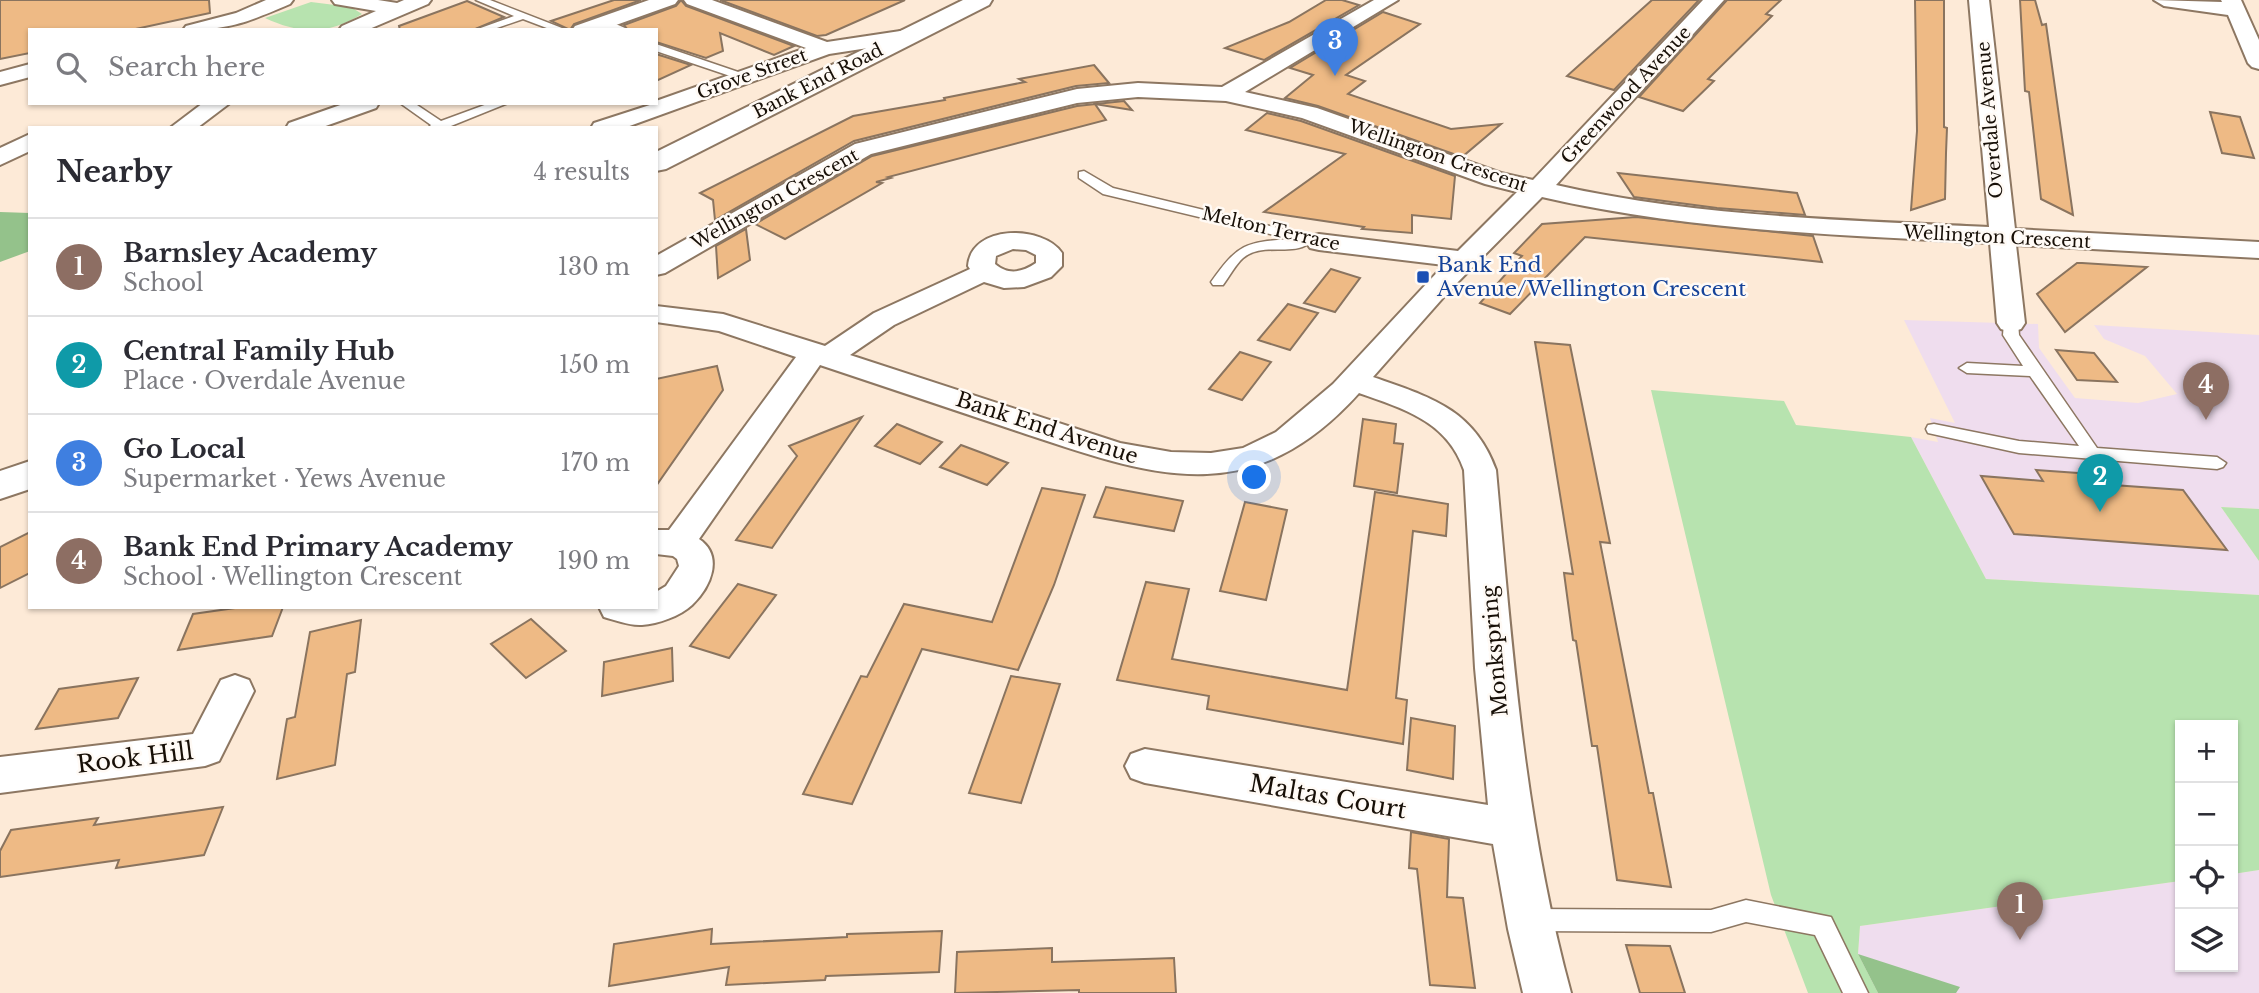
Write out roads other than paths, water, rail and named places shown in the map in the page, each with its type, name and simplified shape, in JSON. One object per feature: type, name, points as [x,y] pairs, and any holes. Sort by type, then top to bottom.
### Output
[{"type":"street","points":[[201,28],[243,17],[283,0]]},
{"type":"street","points":[[342,0],[397,9]]},
{"type":"street","points":[[354,28],[421,0]]},
{"type":"street","points":[[613,26],[668,0]]},
{"type":"street","points":[[694,0],[825,48]]},
{"type":"street","name":"Bank End Road","points":[[658,162],[981,0]]},
{"type":"street","points":[[1226,94],[1388,0]]},
{"type":"street","name":"Greenwood Avenue","points":[[1538,190],[1714,0]]},
{"type":"street","name":"Overdale Avenue","points":[[1979,0],[2011,323]]},
{"type":"street","points":[[2164,0],[2233,5],[2259,64]]},
{"type":"street","name":"Grove Street","points":[[608,126],[825,48],[907,36]]},
{"type":"street","points":[[0,79],[28,71]]},
{"type":"street","name":"Wellington Crescent","points":[[658,266],[863,149],[897,138],[1077,96],[1138,90],[1226,94],[1309,114],[1382,137],[1494,179],[1605,204],[1686,215],[2002,237],[2259,250]]},
{"type":"street","points":[[184,126],[216,105]]},
{"type":"street","points":[[303,126],[362,105]]},
{"type":"street","points":[[0,132],[28,135]]},
{"type":"street","points":[[0,158],[28,142]]},
{"type":"street","name":"Bank End Avenue","points":[[658,314],[723,323],[1114,453],[1152,462],[1222,463],[1265,452],[1302,431],[1464,260],[1529,194],[1538,190]]},
{"type":"street","name":"Melton Terrace","points":[[1319,242],[1464,260]]},
{"type":"street","points":[[658,606],[684,593],[693,582],[698,569],[696,558],[689,549],[667,543],[822,355],[844,345],[886,317],[985,272]]},
{"type":"street","name":"Monkspring","points":[[1352,380],[1400,396],[1437,415],[1462,432],[1476,450],[1480,470],[1497,695],[1511,828],[1547,993]]},
{"type":"street","points":[[0,486],[28,475]]},
{"type":"street","points":[[626,609],[653,609]]},
{"type":"street","name":"Rook Hill","points":[[0,775],[205,749],[235,691]]},
{"type":"street","name":"Maltas Court","points":[[1145,766],[1511,828]]},
{"type":"lane","points":[[481,0],[556,28]]},
{"type":"lane","points":[[486,28],[523,16]]},
{"type":"lane","points":[[658,46],[743,77]]},
{"type":"lane","points":[[409,105],[437,126]]},
{"type":"lane","points":[[441,126],[497,105]]},
{"type":"lane","name":"Melton Terrace","points":[[1084,175],[1108,191],[1319,242]]},
{"type":"lane","points":[[1218,282],[1239,254],[1263,245],[1319,242]]},
{"type":"lane","points":[[2011,323],[2011,335],[2035,371],[2070,410],[2092,453]]},
{"type":"lane","points":[[1967,368],[2035,371]]},
{"type":"lane","points":[[1934,429],[2019,447],[2092,453],[2149,453],[2217,463]]},
{"type":"lane","points":[[1529,920],[1711,921],[1746,911],[1823,925],[1856,993]]},
{"type":"place","name":"Go Local","points":[[1335,76]]},
{"type":"place","name":"Bank End Avenue/Wellington Crescent","points":[[1423,277]]},
{"type":"place","name":"Bank End Primary Academy","points":[[2206,420]]},
{"type":"place","name":"Central Family Hub","points":[[2100,512]]},
{"type":"place","name":"Barnsley Academy","points":[[2020,940]]}]
